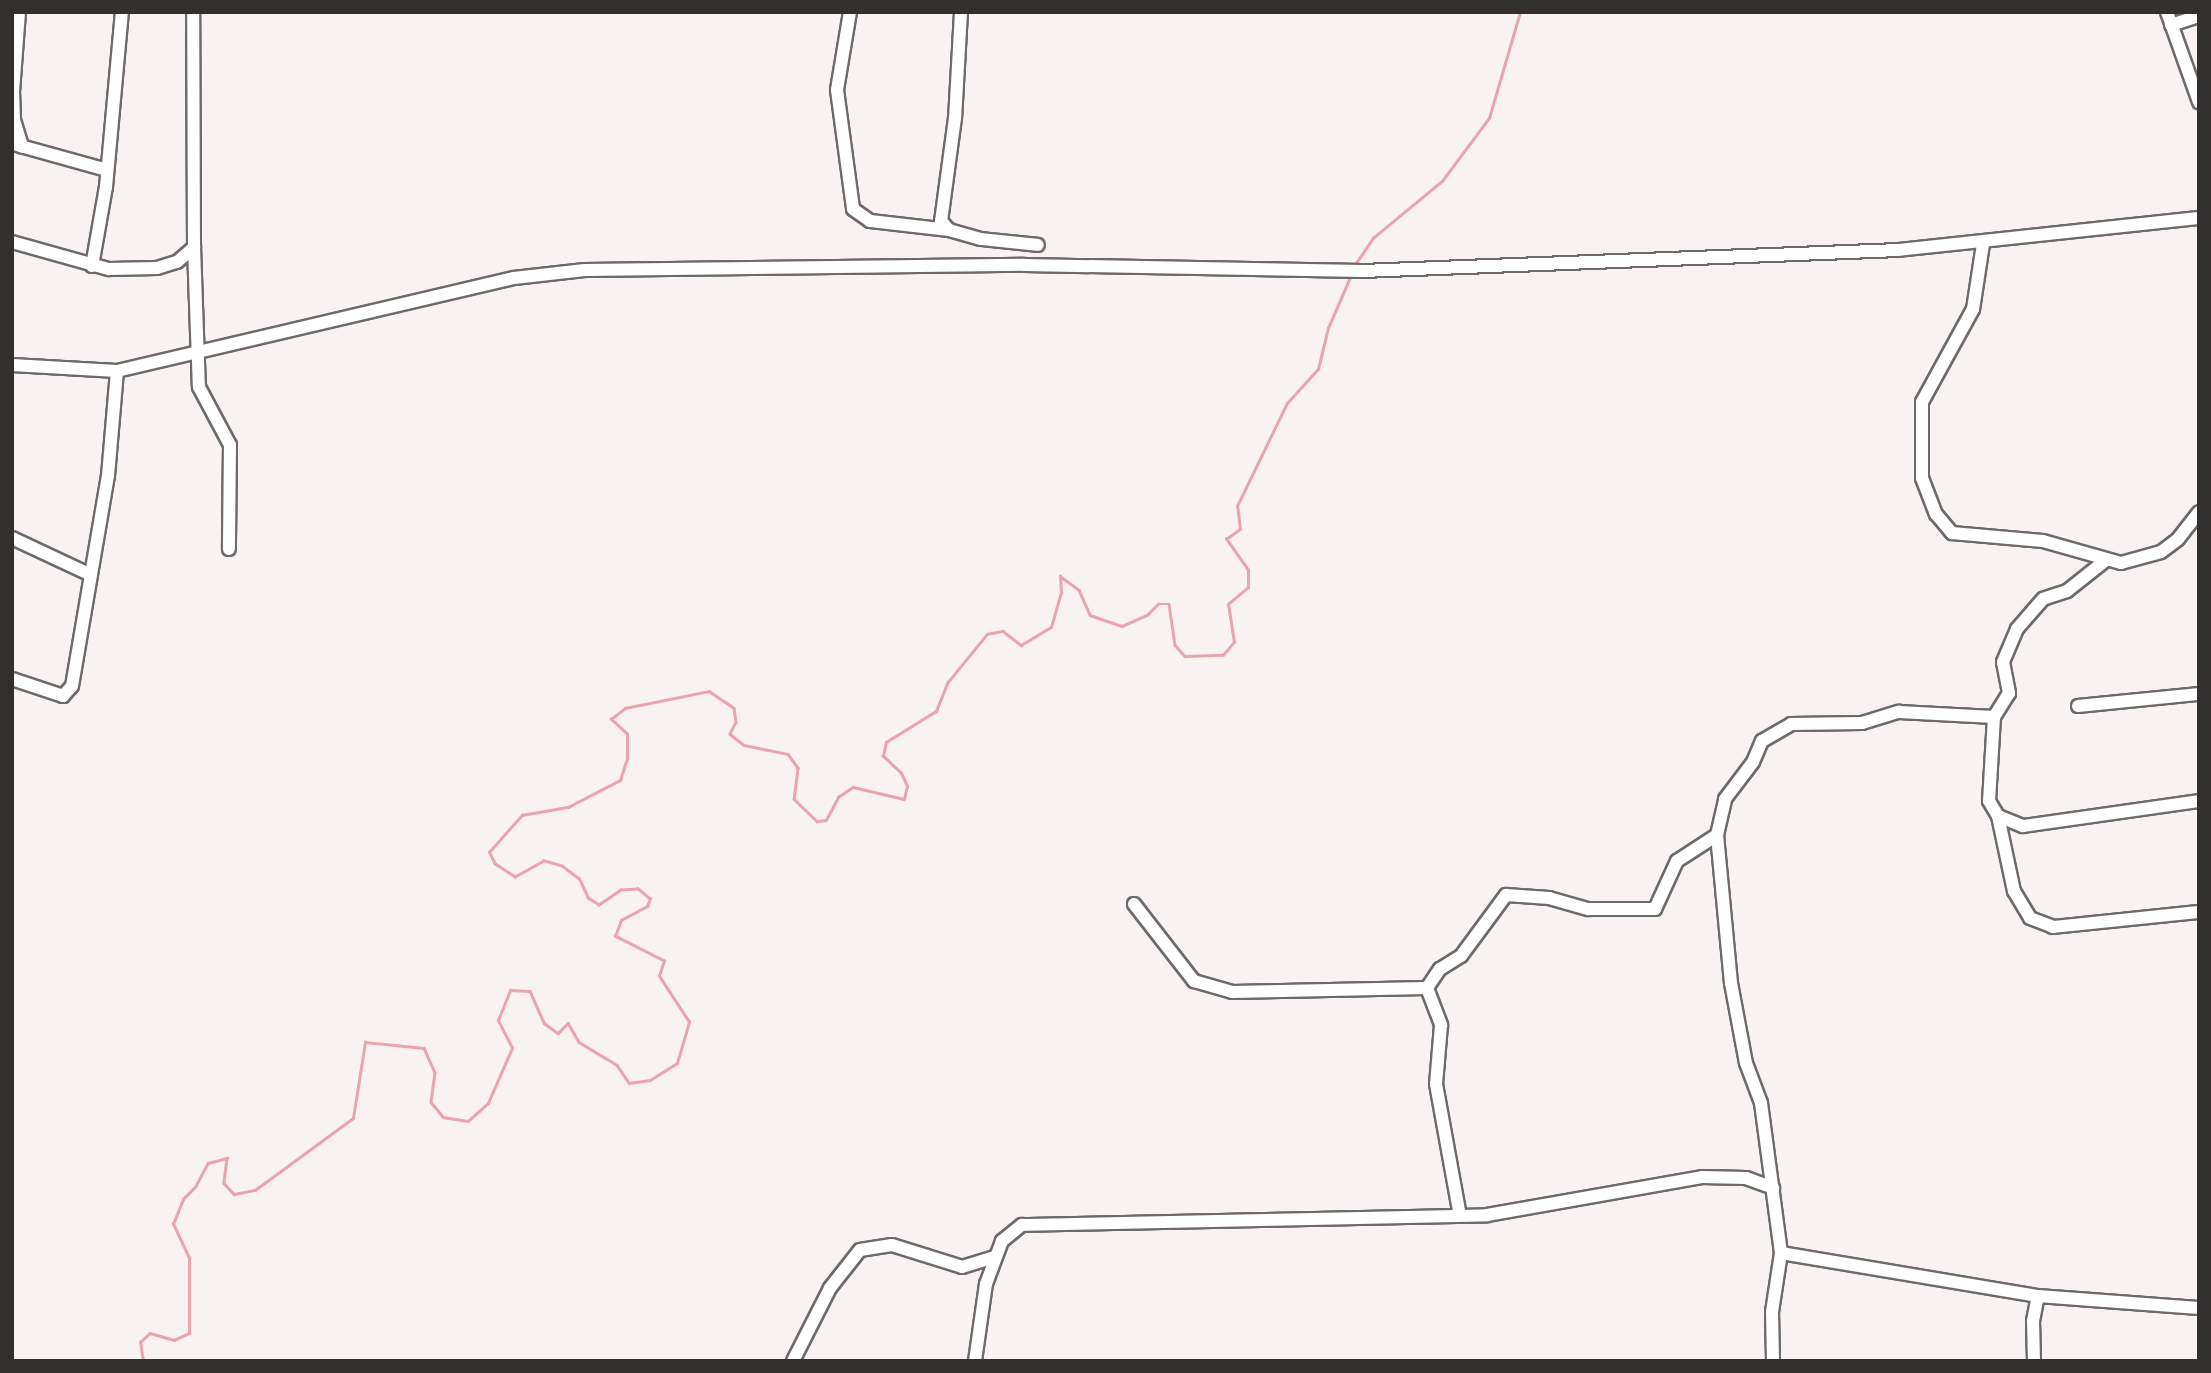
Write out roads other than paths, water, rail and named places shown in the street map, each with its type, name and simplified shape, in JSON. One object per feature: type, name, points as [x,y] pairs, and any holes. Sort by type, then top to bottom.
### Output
[{"type":"street","points":[[19,12],[13,100],[17,145],[107,170]]},
{"type":"street","points":[[92,266],[107,170],[122,12]]},
{"type":"street","points":[[193,12],[194,247],[199,387],[230,445],[229,549]]},
{"type":"street","points":[[850,12],[837,90],[853,209],[870,220],[1038,245]]},
{"type":"street","points":[[949,230],[941,221],[940,204],[955,118],[961,12]]},
{"type":"street","points":[[2199,16],[2169,18],[2199,102]]},
{"type":"street","points":[[12,365],[117,370],[198,354],[525,277],[585,270],[961,266],[1362,271],[1983,244],[2199,218]]},
{"type":"street","points":[[12,242],[92,266],[157,268],[177,262],[194,247]]},
{"type":"street","points":[[1983,244],[1973,309],[1922,402],[1922,478],[1928,500],[1952,533],[2043,541],[2121,563],[2161,552],[2178,539],[2199,512]]},
{"type":"street","points":[[12,679],[63,696],[72,686],[108,476],[117,370]]},
{"type":"street","points":[[12,538],[91,575]]},
{"type":"street","points":[[2106,560],[2067,591],[2043,599],[2017,629],[2003,662],[2009,693],[1994,717],[1989,801],[1998,816],[2014,891],[2030,918],[2053,927],[2199,912]]},
{"type":"street","points":[[2078,706],[2199,694]]},
{"type":"street","points":[[1773,1361],[1772,1312],[1781,1253],[1761,1103],[1746,1063],[1731,983],[1717,835],[1725,799],[1753,762],[1762,741],[1791,723],[1862,723],[1899,712],[1994,717]]},
{"type":"street","points":[[1998,816],[2023,826],[2199,801]]},
{"type":"street","points":[[1427,988],[1440,969],[1461,956],[1506,895],[1549,898],[1588,909],[1655,909],[1677,861],[1717,835]]},
{"type":"street","points":[[1135,904],[1194,981],[1232,992],[1427,988]]},
{"type":"street","points":[[1427,988],[1441,1025],[1436,1084],[1460,1216]]},
{"type":"street","points":[[975,1361],[986,1284],[995,1257],[1014,1228],[1068,1221],[1292,1223],[1460,1216],[1552,1205],[1702,1177],[1746,1178],[1773,1188]]},
{"type":"street","points":[[793,1361],[830,1287],[860,1250],[892,1245],[962,1267],[995,1257]]},
{"type":"street","points":[[1781,1253],[2038,1296],[2199,1308]]},
{"type":"street","points":[[2034,1361],[2033,1321],[2038,1296]]},
{"type":"waterway","points":[[1354,266],[1373,238],[1442,181],[1489,118],[1520,12]]},
{"type":"waterway","points":[[143,1361],[140,1342],[150,1333],[174,1340],[189,1333],[189,1258],[173,1224],[183,1199],[195,1187],[208,1163],[227,1158],[224,1183],[234,1194],[255,1190],[353,1118],[365,1042],[424,1048],[435,1073],[431,1102],[443,1117],[468,1121],[488,1103],[512,1048],[498,1020],[510,990],[530,991],[544,1023],[558,1033],[568,1023],[579,1042],[617,1065],[629,1083],[650,1080],[677,1063],[689,1022],[659,976],[664,961],[615,936],[621,920],[647,906],[650,899],[638,889],[621,890],[599,905],[588,898],[579,879],[562,866],[544,861],[515,877],[495,864],[489,852],[522,815],[568,807],[620,780],[627,759],[627,734],[611,719],[625,708],[709,691],[734,708],[736,722],[730,734],[744,745],[788,754],[798,768],[794,799],[817,821],[826,820],[838,797],[853,787],[904,799],[907,786],[901,773],[883,756],[886,742],[936,711],[948,682],[987,634],[1003,631],[1021,645],[1051,627],[1061,593],[1060,576],[1079,590],[1090,615],[1122,626],[1147,615],[1158,604],[1169,604],[1175,645],[1185,656],[1223,655],[1234,642],[1228,604],[1248,587],[1248,570],[1226,539],[1240,529],[1237,506],[1287,403],[1318,369],[1328,328],[1351,275]]}]
